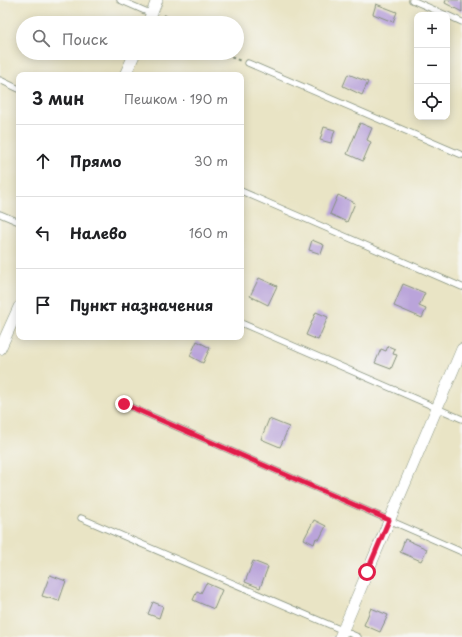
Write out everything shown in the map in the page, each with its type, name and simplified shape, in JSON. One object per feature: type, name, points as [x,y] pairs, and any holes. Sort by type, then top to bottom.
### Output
[{"type":"street","points":[[151,16],[157,0]]},
{"type":"street","points":[[126,72],[132,60]]},
{"type":"street","points":[[0,349],[16,314]]},
{"type":"street","points":[[342,634],[462,349]]},
{"type":"lane","points":[[120,0],[145,16]]},
{"type":"lane","points":[[412,0],[439,12]]},
{"type":"lane","points":[[450,17],[462,22]]},
{"type":"lane","points":[[248,63],[462,156]]},
{"type":"lane","points":[[0,80],[16,87]]},
{"type":"lane","points":[[244,192],[462,287]]},
{"type":"lane","points":[[0,214],[16,221]]},
{"type":"lane","points":[[244,324],[462,419]]},
{"type":"lane","points":[[124,404],[462,552]]},
{"type":"lane","points":[[81,518],[342,634],[358,637]]},
{"type":"path","points":[[155,16],[160,13],[165,16]]},
{"type":"path","points":[[240,60],[248,63]]},
{"type":"building","points":[[446,0],[462,0],[462,12],[445,3]]},
{"type":"building","points":[[376,4],[397,12],[393,22],[373,14]]},
{"type":"building","points":[[348,74],[368,82],[362,95],[343,86]]},
{"type":"building","points":[[360,123],[372,128],[367,140],[371,142],[363,161],[347,154]]},
{"type":"building","points":[[324,127],[335,130],[331,143],[320,140]]},
{"type":"building","points":[[338,195],[355,203],[347,222],[330,214]]},
{"type":"building","points":[[312,240],[324,245],[321,254],[309,250]]},
{"type":"building","points":[[259,278],[277,286],[268,305],[250,296]]},
{"type":"building","points":[[403,284],[425,293],[419,306],[426,309],[422,318],[394,306]]},
{"type":"building","points":[[316,312],[328,317],[318,340],[306,335]]},
{"type":"building","points":[[197,341],[210,348],[203,363],[190,356]]},
{"type":"building","points":[[388,346],[395,349],[393,354],[397,355],[391,369],[375,363],[381,349],[386,351]]},
{"type":"building","points":[[269,419],[289,427],[280,447],[261,439]]},
{"type":"building","points":[[314,520],[326,526],[319,540],[316,538],[314,544],[304,539]]},
{"type":"building","points":[[405,539],[427,549],[421,561],[400,552]]},
{"type":"building","points":[[253,561],[268,567],[260,588],[245,582]]},
{"type":"building","points":[[50,575],[66,581],[59,601],[42,596]]},
{"type":"building","points":[[206,583],[222,590],[214,609],[193,600],[197,591],[201,593]]},
{"type":"building","points":[[153,602],[163,606],[159,618],[148,614]]},
{"type":"building","points":[[371,608],[388,615],[380,632],[364,625]]},
{"type":"route","points":[[124,404],[389,520],[367,572]]}]
